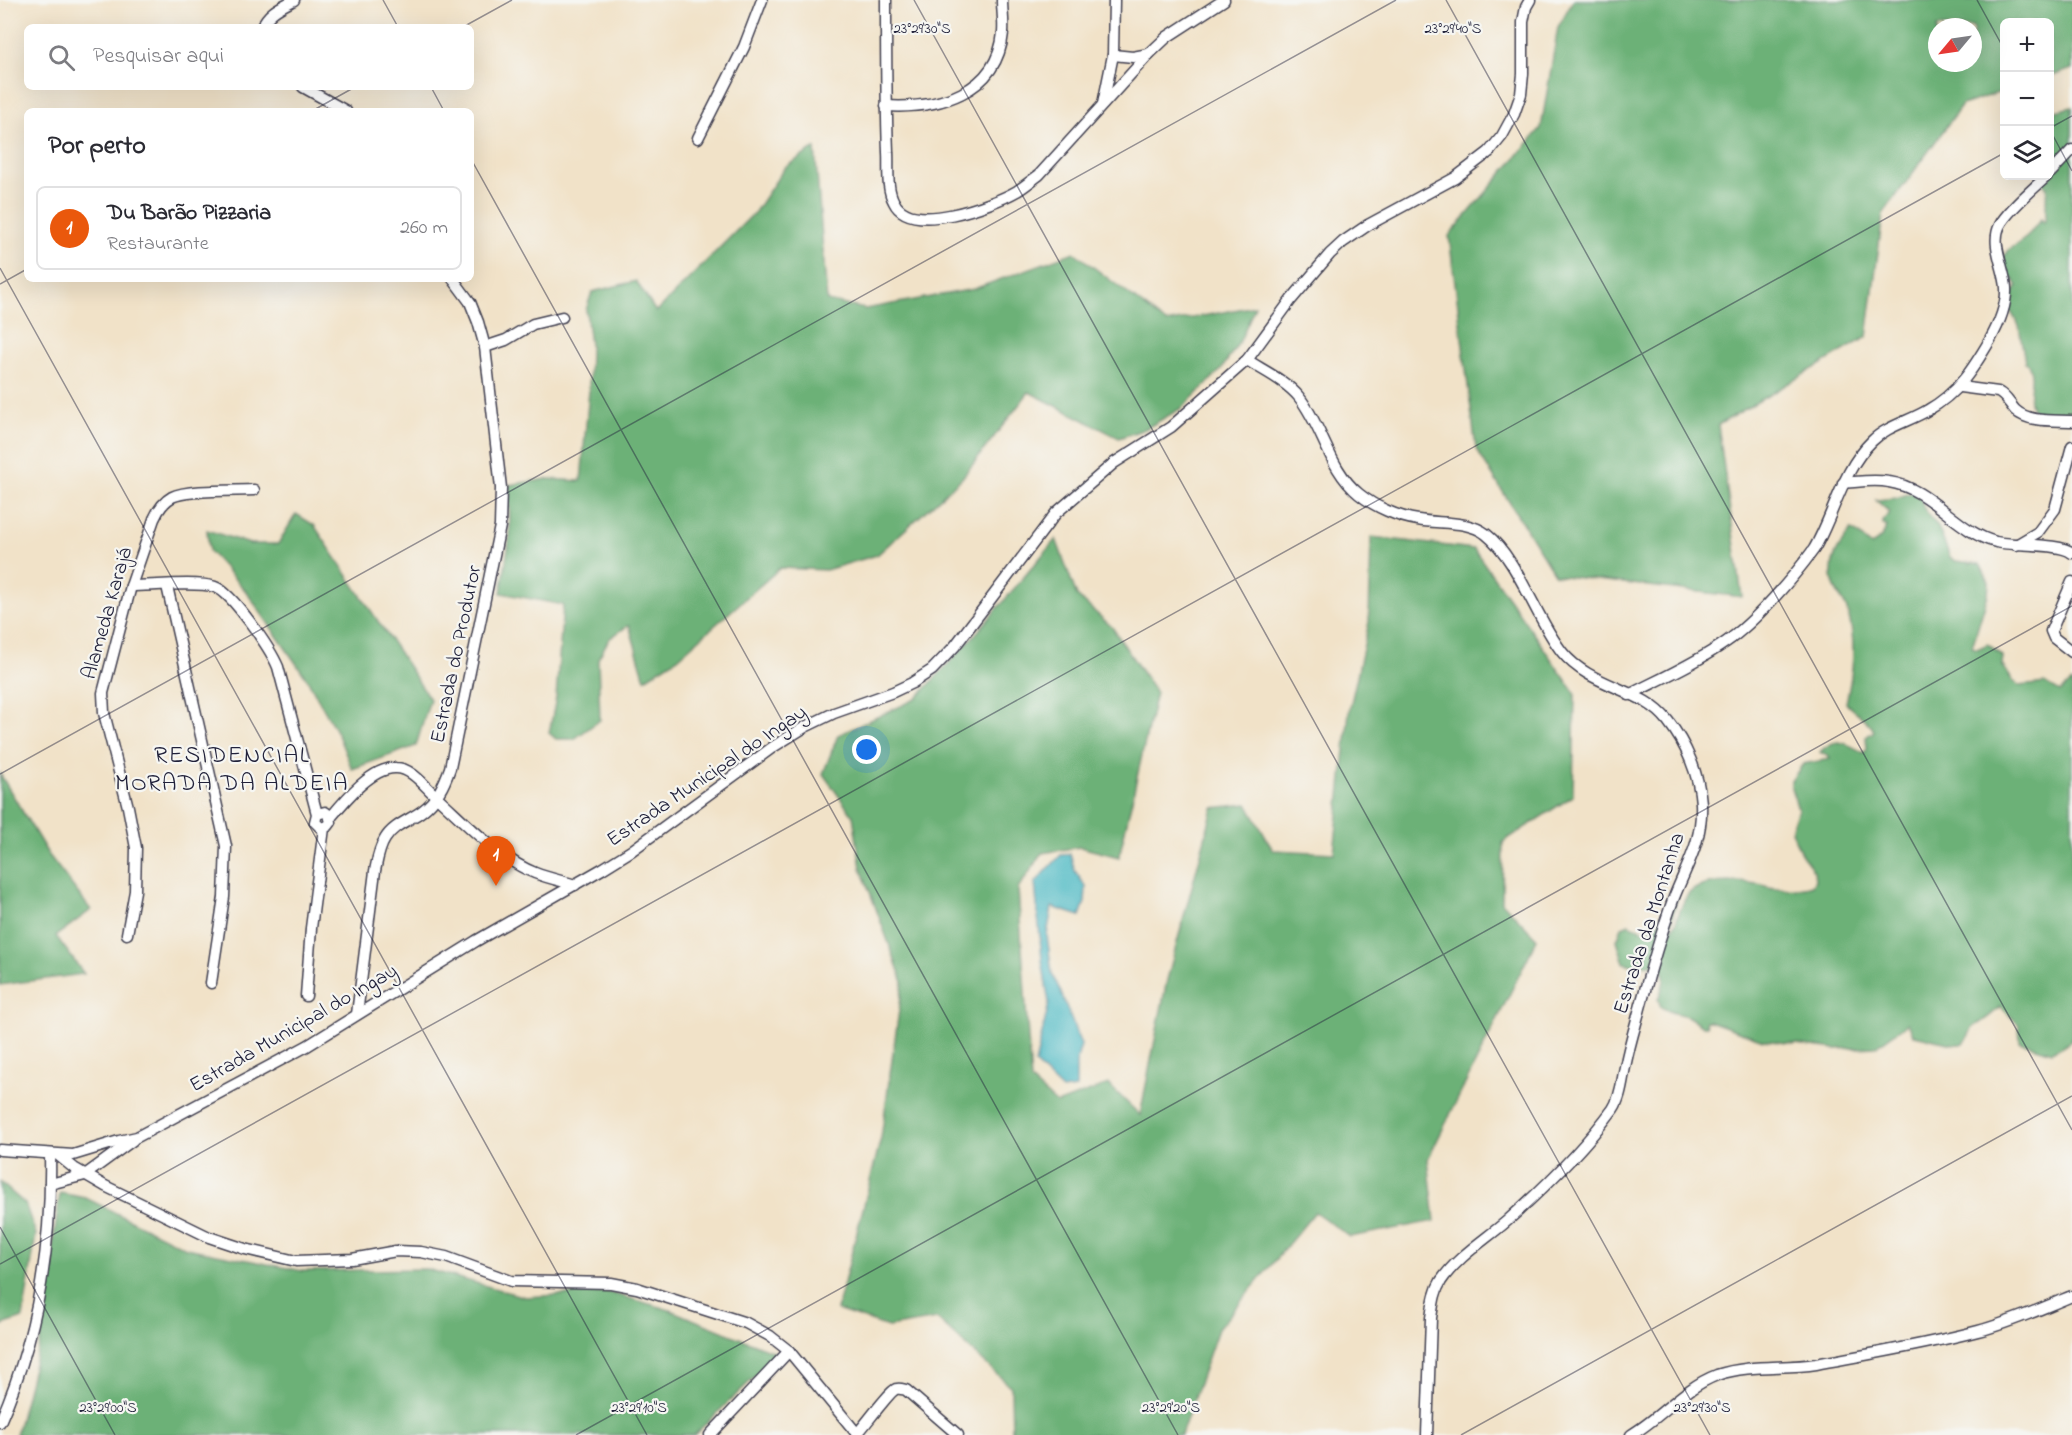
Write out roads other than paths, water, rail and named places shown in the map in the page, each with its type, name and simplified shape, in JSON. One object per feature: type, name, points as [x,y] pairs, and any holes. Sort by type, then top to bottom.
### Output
[{"type":"street","points":[[264,24],[274,11],[294,0]]},
{"type":"street","points":[[698,138],[744,47],[762,0]]},
{"type":"street","points":[[886,0],[886,106],[890,187],[893,202],[901,212],[910,217],[923,218],[958,213],[989,204],[1018,190],[1039,175],[1149,54],[1167,37],[1224,0]]},
{"type":"street","points":[[886,106],[910,107],[949,100],[969,89],[984,76],[998,52],[1003,33],[1002,0]]},
{"type":"street","points":[[1103,104],[1113,55],[1114,0]]},
{"type":"street","name":"Estrada Municipal do Ingay","points":[[50,1184],[85,1175],[137,1137],[307,1046],[476,941],[575,885],[631,851],[773,747],[806,727],[834,713],[893,692],[932,670],[955,646],[1056,513],[1114,463],[1179,420],[1247,360],[1318,267],[1343,242],[1368,225],[1463,172],[1490,152],[1514,114],[1521,94],[1523,22],[1530,0]]},
{"type":"street","points":[[1113,55],[1133,57],[1149,54]]},
{"type":"street","points":[[1109,75],[1124,81]]},
{"type":"street","points":[[308,90],[341,108]]},
{"type":"street","points":[[2054,168],[2072,150]]},
{"type":"street","points":[[1629,695],[1720,646],[1755,617],[1814,549],[1843,483],[1871,442],[1888,430],[1926,411],[1960,387],[1998,325],[2004,307],[2006,289],[1997,241],[2000,226],[2042,180]]},
{"type":"street","name":"Estrada do Produtor","points":[[357,1014],[375,871],[382,847],[394,828],[422,811],[437,797],[450,768],[500,526],[501,488],[485,347],[470,302],[455,282]]},
{"type":"street","points":[[485,347],[506,340],[533,324],[562,317]]},
{"type":"street","name":"Estrada da Montanha","points":[[1247,360],[1297,394],[1310,414],[1326,448],[1343,476],[1357,493],[1374,504],[1404,517],[1468,526],[1485,533],[1504,555],[1548,632],[1564,654],[1596,679],[1641,699],[1666,718],[1681,740],[1694,766],[1701,803],[1699,839],[1674,898],[1652,963],[1617,1102],[1555,1177],[1506,1222],[1464,1256],[1439,1284],[1431,1318],[1427,1435]]},
{"type":"street","points":[[1960,387],[2003,394],[2017,411],[2027,417],[2072,421]]},
{"type":"street","points":[[2016,545],[2038,532],[2055,509],[2072,446]]},
{"type":"street","points":[[1843,483],[1888,481],[1902,485],[1915,491],[1976,534],[1991,540],[2016,545],[2064,547],[2072,553]]},
{"type":"street","name":"Alameda Karajá","points":[[128,934],[135,891],[136,848],[103,703],[106,681],[131,586],[154,519],[158,510],[170,498],[183,494],[254,490]]},
{"type":"street","points":[[2072,582],[2051,632],[2054,638],[2072,652]]},
{"type":"street","points":[[131,586],[201,585],[222,590],[229,596],[268,647],[278,667],[317,814],[315,822],[318,827],[324,828],[330,824],[331,817],[376,774],[392,768],[404,769],[511,860],[534,873],[575,885]]},
{"type":"street","points":[[167,586],[226,846],[224,897],[211,983]]},
{"type":"street","points":[[317,814],[325,812],[331,817]]},
{"type":"street","points":[[306,996],[311,928],[324,828]]},
{"type":"street","name":"Estrada Municipal do Ingay","points":[[0,1150],[54,1155],[82,1153],[137,1137]]},
{"type":"street","points":[[0,1422],[13,1394],[36,1319],[54,1155],[85,1175],[209,1237],[245,1249],[296,1261],[352,1259],[396,1251],[421,1252],[446,1257],[511,1281],[611,1282],[637,1288],[746,1323],[770,1336],[789,1352],[857,1434],[890,1394],[895,1389],[900,1389],[906,1390],[957,1435]]},
{"type":"street","points":[[1631,1435],[1653,1421],[1666,1408],[1700,1383],[1720,1374],[1745,1369],[1813,1364],[1979,1331],[2072,1296]]},
{"type":"street","points":[[710,1435],[789,1352]]},
{"type":"water","points":[[1070,854],[1075,871],[1086,887],[1085,902],[1080,916],[1052,907],[1047,935],[1052,974],[1081,1045],[1076,1062],[1076,1088],[1062,1090],[1035,1064],[1049,1003],[1042,960],[1035,883],[1061,855]]},
{"type":"place","name":"Du Barão Pizzaria","points":[[496,886]]},
{"type":"district","name":"RESIDENCIAL MORADA DA ALDEIA","points":[[232,768]]}]
